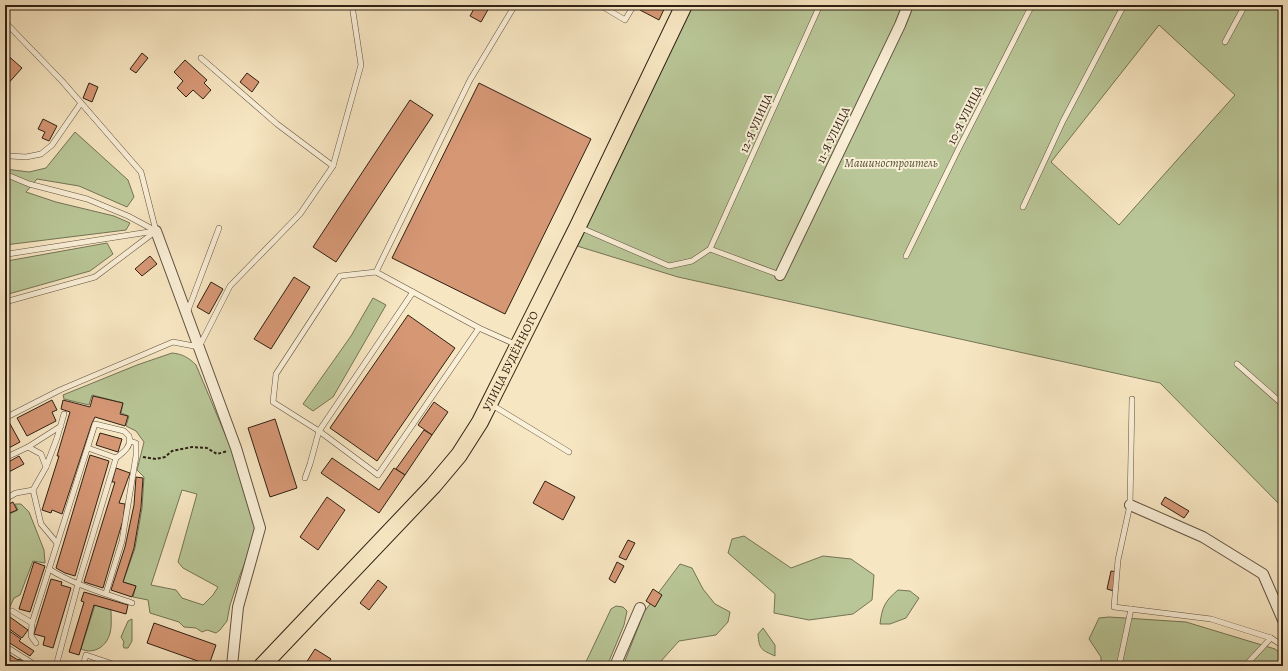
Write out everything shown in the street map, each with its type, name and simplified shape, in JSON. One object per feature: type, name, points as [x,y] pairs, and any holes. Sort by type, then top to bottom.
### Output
[{"type":"main road","name":"УЛИЦА БУДЁННОГО","points":[[262,666],[433,486],[459,455],[480,422],[519,346],[684,5]]},
{"type":"street","name":"11-Я УЛИЦА","points":[[780,276],[900,25],[908,5]]},
{"type":"street","points":[[156,231],[236,448],[260,528],[238,607],[232,666]]},
{"type":"street","points":[[1130,505],[1203,537],[1263,574],[1283,620]]},
{"type":"street","points":[[616,666],[640,608]]},
{"type":"lane","points":[[5,12],[6,5]]},
{"type":"lane","points":[[5,418],[60,390],[173,342],[199,347],[230,286],[300,214],[333,166],[361,65],[352,5]]},
{"type":"lane","points":[[376,272],[470,80],[515,5]]},
{"type":"lane","points":[[600,5],[625,20],[634,5]]},
{"type":"lane","name":"12-Я УЛИЦА","points":[[710,249],[820,5]]},
{"type":"lane","name":"10-Я УЛИЦА","points":[[906,256],[1032,5]]},
{"type":"lane","points":[[1023,208],[1063,121],[1124,5]]},
{"type":"lane","points":[[1225,42],[1245,5]]},
{"type":"lane","points":[[5,22],[81,103],[141,172],[156,231]]},
{"type":"lane","points":[[201,58],[277,124],[333,166]]},
{"type":"lane","points":[[5,154],[10,156],[26,157],[41,154],[52,145],[81,103]]},
{"type":"lane","points":[[5,174],[29,184],[87,199],[128,216],[156,231]]},
{"type":"lane","points":[[578,226],[669,266],[692,261],[710,249],[780,276]]},
{"type":"lane","points":[[186,314],[219,228]]},
{"type":"lane","points":[[5,256],[16,252],[156,231]]},
{"type":"lane","points":[[5,302],[95,277],[156,231]]},
{"type":"lane","points":[[479,328],[378,475],[319,432],[273,402],[276,374],[340,276],[376,272],[479,328],[519,346]]},
{"type":"lane","points":[[305,478],[319,432],[413,292]]},
{"type":"lane","points":[[1236,364],[1280,402],[1283,408]]},
{"type":"lane","points":[[1132,399],[1130,505],[1118,560],[1114,607],[1211,619],[1271,638],[1283,646]]},
{"type":"lane","points":[[489,403],[569,452]]},
{"type":"lane","points":[[57,544],[41,524],[34,490],[46,467],[64,414]]},
{"type":"lane","points":[[36,643],[31,636],[32,623],[95,424],[124,432],[129,436],[130,441],[126,450],[116,458],[78,584],[56,666]]},
{"type":"lane","points":[[5,458],[28,447],[60,426]]},
{"type":"lane","points":[[106,593],[122,541],[136,456],[136,443],[130,441]]},
{"type":"lane","points":[[28,447],[41,454],[46,467]]},
{"type":"lane","points":[[88,448],[116,458]]},
{"type":"lane","points":[[5,498],[16,493],[34,490]]},
{"type":"lane","points":[[49,569],[78,584],[132,603]]},
{"type":"lane","points":[[1119,666],[1131,609]]},
{"type":"lane","points":[[12,611],[32,623]]},
{"type":"lane","points":[[1245,666],[1271,638]]},
{"type":"lane","points":[[5,646],[37,666]]},
{"type":"lane","points":[[83,666],[86,655],[119,666]]},
{"type":"path","points":[[136,456],[156,459],[165,457],[172,451],[198,447],[207,448],[221,454],[236,448]]},
{"type":"green space","name":"Машиностроитель","points":[[689,5],[1283,5],[1283,508],[1160,383],[678,277],[577,246]],"holes":[[[1159,25],[1235,95],[1119,225],[1051,162]]]},
{"type":"green space","points":[[75,132],[128,180],[134,197],[127,207],[79,186],[37,179],[26,192],[56,202],[114,216],[130,223],[126,230],[5,245],[5,169],[29,172],[46,168]]},
{"type":"green space","points":[[107,243],[113,254],[90,271],[5,295],[5,263],[7,261]]},
{"type":"green space","points":[[373,298],[386,305],[333,397],[313,411],[303,404],[351,336]]},
{"type":"green space","points":[[172,353],[186,357],[196,365],[233,453],[255,527],[252,545],[230,605],[227,621],[216,633],[207,630],[202,632],[196,628],[184,627],[179,622],[150,613],[148,600],[133,597],[136,586],[123,582],[135,548],[142,508],[144,477],[137,470],[144,442],[136,431],[126,426],[129,416],[121,413],[123,403],[92,395],[89,405],[64,399],[63,395],[137,365]],"holes":[[[182,490],[197,494],[178,562],[183,568],[218,587],[213,595],[203,605],[182,598],[176,590],[151,585]]]},
{"type":"green space","points":[[15,504],[21,504],[29,512],[44,550],[45,563],[33,561],[20,595],[14,598],[8,611],[8,617],[5,621],[5,516],[18,510]]},
{"type":"green space","points":[[744,536],[791,568],[823,556],[851,559],[874,575],[872,600],[853,614],[809,620],[774,613],[775,594],[728,553],[732,539]]},
{"type":"green space","points":[[680,564],[692,568],[703,589],[715,604],[730,612],[728,622],[716,635],[679,641],[662,660],[660,666],[623,666],[644,612]]},
{"type":"green space","points":[[898,590],[910,591],[919,598],[906,618],[890,624],[880,624],[885,605]]},
{"type":"green space","points":[[95,605],[111,610],[111,630],[106,642],[103,645],[95,650],[86,651],[81,649]]},
{"type":"green space","points":[[616,606],[623,607],[627,611],[624,625],[607,666],[584,666],[611,609]]},
{"type":"green space","points":[[1109,617],[1186,622],[1275,649],[1283,655],[1283,666],[1101,666],[1101,657],[1089,639],[1099,618]]},
{"type":"green space","points":[[132,619],[132,641],[128,648],[124,648],[124,642],[121,637],[128,621]]},
{"type":"green space","points":[[763,628],[775,645],[775,656],[764,651],[760,646],[758,634]]},
{"type":"building","points":[[476,5],[490,6],[481,22],[470,16]]},
{"type":"building","points":[[643,5],[666,5],[659,20],[640,10]]},
{"type":"building","points":[[5,53],[22,68],[5,87]]},
{"type":"building","points":[[142,53],[148,58],[136,73],[130,69]]},
{"type":"building","points":[[185,60],[207,80],[204,83],[211,90],[203,99],[193,90],[186,97],[177,88],[183,81],[174,72]]},
{"type":"building","points":[[247,73],[259,82],[252,92],[240,82]]},
{"type":"building","points":[[89,83],[98,87],[92,102],[83,98]]},
{"type":"building","points":[[479,83],[591,139],[505,314],[392,258]]},
{"type":"building","points":[[410,100],[433,115],[336,262],[313,247]]},
{"type":"building","points":[[43,119],[57,126],[49,141],[42,138],[45,132],[38,129]]},
{"type":"building","points":[[150,256],[157,264],[142,276],[135,269]]},
{"type":"building","points":[[294,277],[310,287],[271,349],[254,339]]},
{"type":"building","points":[[211,282],[223,289],[209,314],[197,307]]},
{"type":"building","points":[[408,315],[455,348],[377,461],[330,428]]},
{"type":"building","points":[[93,396],[123,403],[120,414],[128,416],[125,426],[95,417],[62,514],[52,510],[51,513],[42,510],[59,456],[57,456],[70,412],[61,409],[63,400],[90,407]]},
{"type":"building","points":[[52,400],[57,410],[52,412],[56,421],[27,436],[17,418]]},
{"type":"building","points":[[434,402],[448,412],[432,435],[418,425]]},
{"type":"building","points":[[275,419],[297,488],[270,497],[248,428]]},
{"type":"building","points":[[9,422],[20,442],[5,450],[5,424]]},
{"type":"building","points":[[424,430],[432,435],[405,475],[396,469]]},
{"type":"building","points":[[100,433],[122,439],[118,452],[96,445]]},
{"type":"building","points":[[90,455],[109,461],[75,576],[56,568]]},
{"type":"building","points":[[19,456],[24,464],[5,474],[5,464]]},
{"type":"building","points":[[332,458],[379,490],[394,468],[405,475],[379,513],[321,473]]},
{"type":"building","points":[[116,468],[130,473],[119,503],[125,504],[123,520],[103,588],[84,582],[115,482],[112,482]]},
{"type":"building","points":[[136,477],[143,478],[141,507],[134,548],[123,582],[136,586],[132,597],[111,590],[125,547],[134,505]]},
{"type":"building","points":[[545,481],[575,497],[563,520],[533,503]]},
{"type":"building","points":[[327,497],[345,510],[318,550],[300,537]]},
{"type":"building","points":[[1165,497],[1189,511],[1184,518],[1161,504]]},
{"type":"building","points":[[13,502],[17,510],[5,515],[5,506]]},
{"type":"building","points":[[628,540],[635,543],[626,560],[619,557]]},
{"type":"building","points":[[34,562],[45,566],[30,612],[19,609]]},
{"type":"building","points":[[617,562],[624,566],[615,583],[609,579]]},
{"type":"building","points":[[1111,571],[1118,572],[1114,591],[1107,589]]},
{"type":"building","points":[[51,579],[62,582],[61,585],[71,588],[53,648],[43,645],[45,637],[34,634]]},
{"type":"building","points":[[378,580],[387,587],[369,610],[360,603]]},
{"type":"building","points":[[653,589],[662,595],[655,607],[646,601]]},
{"type":"building","points":[[84,592],[128,605],[126,614],[94,605],[79,655],[69,652],[84,602],[81,601]]},
{"type":"building","points":[[10,617],[28,630],[22,638],[5,626]]},
{"type":"building","points":[[154,623],[216,645],[209,665],[147,643]]},
{"type":"building","points":[[5,628],[21,639],[19,641],[34,651],[30,656],[5,640]]},
{"type":"building","points":[[315,649],[331,659],[326,666],[304,666]]},
{"type":"building","points":[[5,652],[28,665],[10,666],[5,663]]}]
